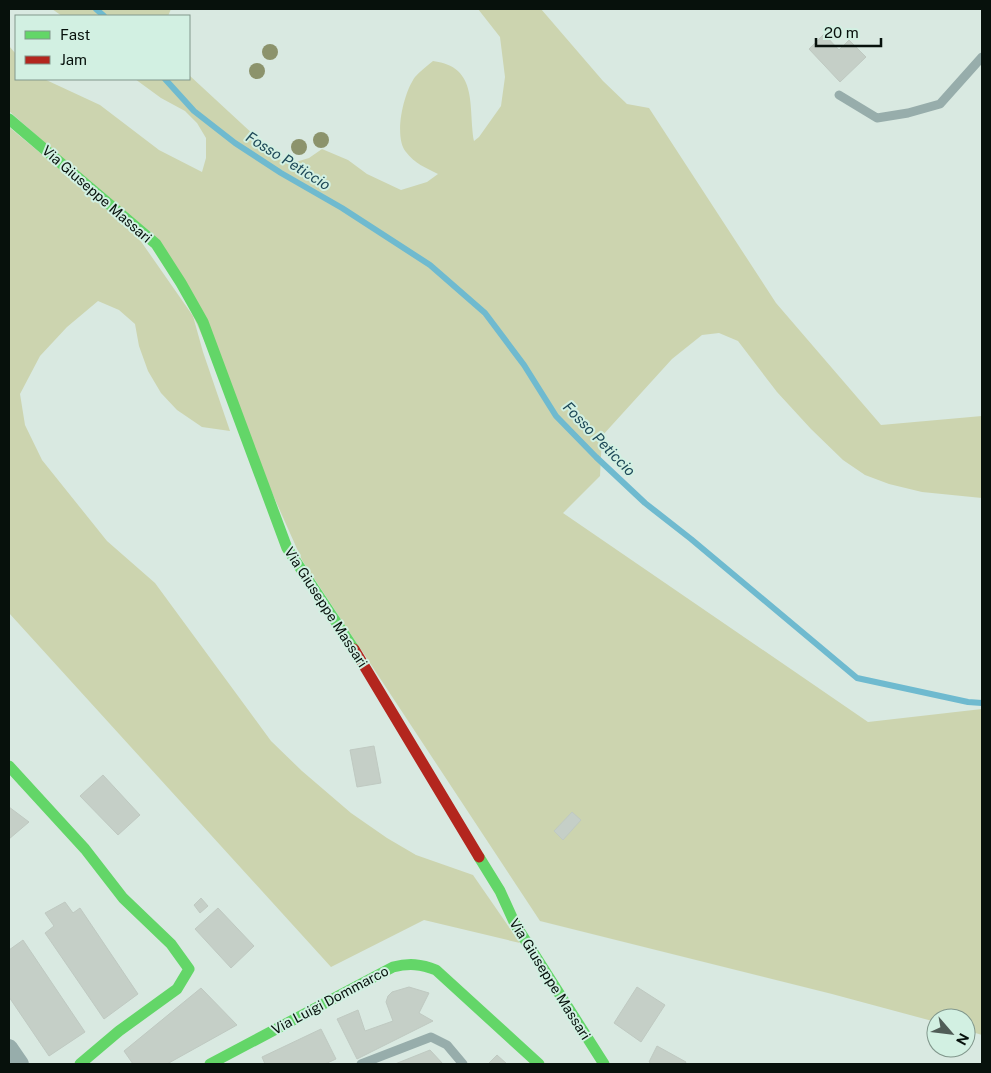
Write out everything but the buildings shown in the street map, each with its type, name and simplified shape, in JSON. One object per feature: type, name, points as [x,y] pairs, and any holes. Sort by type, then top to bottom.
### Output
[{"type":"street","name":"Via Giuseppe Massari","points":[[9,118],[156,244],[182,283],[203,322],[287,548],[343,631],[500,891],[514,924],[604,1064]]},
{"type":"street","points":[[9,766],[85,849],[123,898],[171,944],[189,969],[177,989],[119,1031],[80,1064]]},
{"type":"street","name":"Via Luigi Dommarco","points":[[210,1064],[393,967],[413,963],[425,965],[436,970],[539,1064]]},
{"type":"street","points":[[9,1048],[20,1064]]},
{"type":"lane","points":[[839,95],[877,118],[908,113],[940,104],[982,57]]},
{"type":"lane","points":[[361,1064],[431,1038],[447,1044],[463,1064]]},
{"type":"green space","points":[[52,9],[171,9],[168,15],[61,15]]},
{"type":"green space","points":[[478,9],[541,9],[603,81],[627,104],[649,108],[776,303],[881,425],[982,416],[982,498],[922,492],[889,484],[865,475],[843,460],[777,392],[738,341],[719,333],[702,335],[672,359],[602,436],[600,476],[563,513],[868,722],[982,709],[982,1035],[976,1033],[976,1008],[926,1008],[926,1019],[540,921],[302,560],[163,248],[9,111],[9,46],[15,53],[15,80],[46,80],[100,105],[159,150],[202,172],[206,158],[206,138],[197,123],[185,111],[161,98],[136,80],[190,80],[190,76],[255,136],[273,156],[289,164],[309,158],[322,149],[348,160],[367,174],[401,190],[427,182],[438,174],[409,156],[402,145],[400,125],[404,103],[415,77],[433,61],[448,65],[458,71],[465,80],[471,102],[474,141],[479,137],[501,106],[505,77],[500,37]]},
{"type":"green space","points":[[9,127],[133,230],[193,316],[203,352],[230,431],[202,427],[177,410],[161,393],[148,371],[139,346],[135,324],[119,310],[98,301],[67,327],[40,356],[20,394],[25,425],[42,460],[107,541],[155,583],[271,741],[302,771],[351,813],[387,838],[416,855],[473,875],[520,943],[424,920],[331,967],[9,613]]},
{"type":"waterway","name":"Fosso Peticcio","points":[[96,9],[103,15]]},
{"type":"waterway","name":"Fosso Peticcio","points":[[166,80],[194,111],[235,143],[281,173],[342,208],[430,265],[485,313],[524,365],[556,416],[596,457],[645,503],[691,539],[857,678],[968,702],[982,703]]},
{"type":"traffic: fast","points":[[9,119],[156,244],[203,322],[287,548],[354,649]]},
{"type":"traffic: fast","points":[[9,766],[85,849],[123,898],[171,944],[189,969],[177,989],[119,1031],[80,1064]]},
{"type":"traffic: fast","points":[[479,857],[500,891],[515,924],[604,1064]]},
{"type":"traffic: fast","points":[[210,1064],[393,967],[404,965],[420,965],[436,970],[539,1064]]},
{"type":"traffic: jam","points":[[354,649],[479,857]]}]
